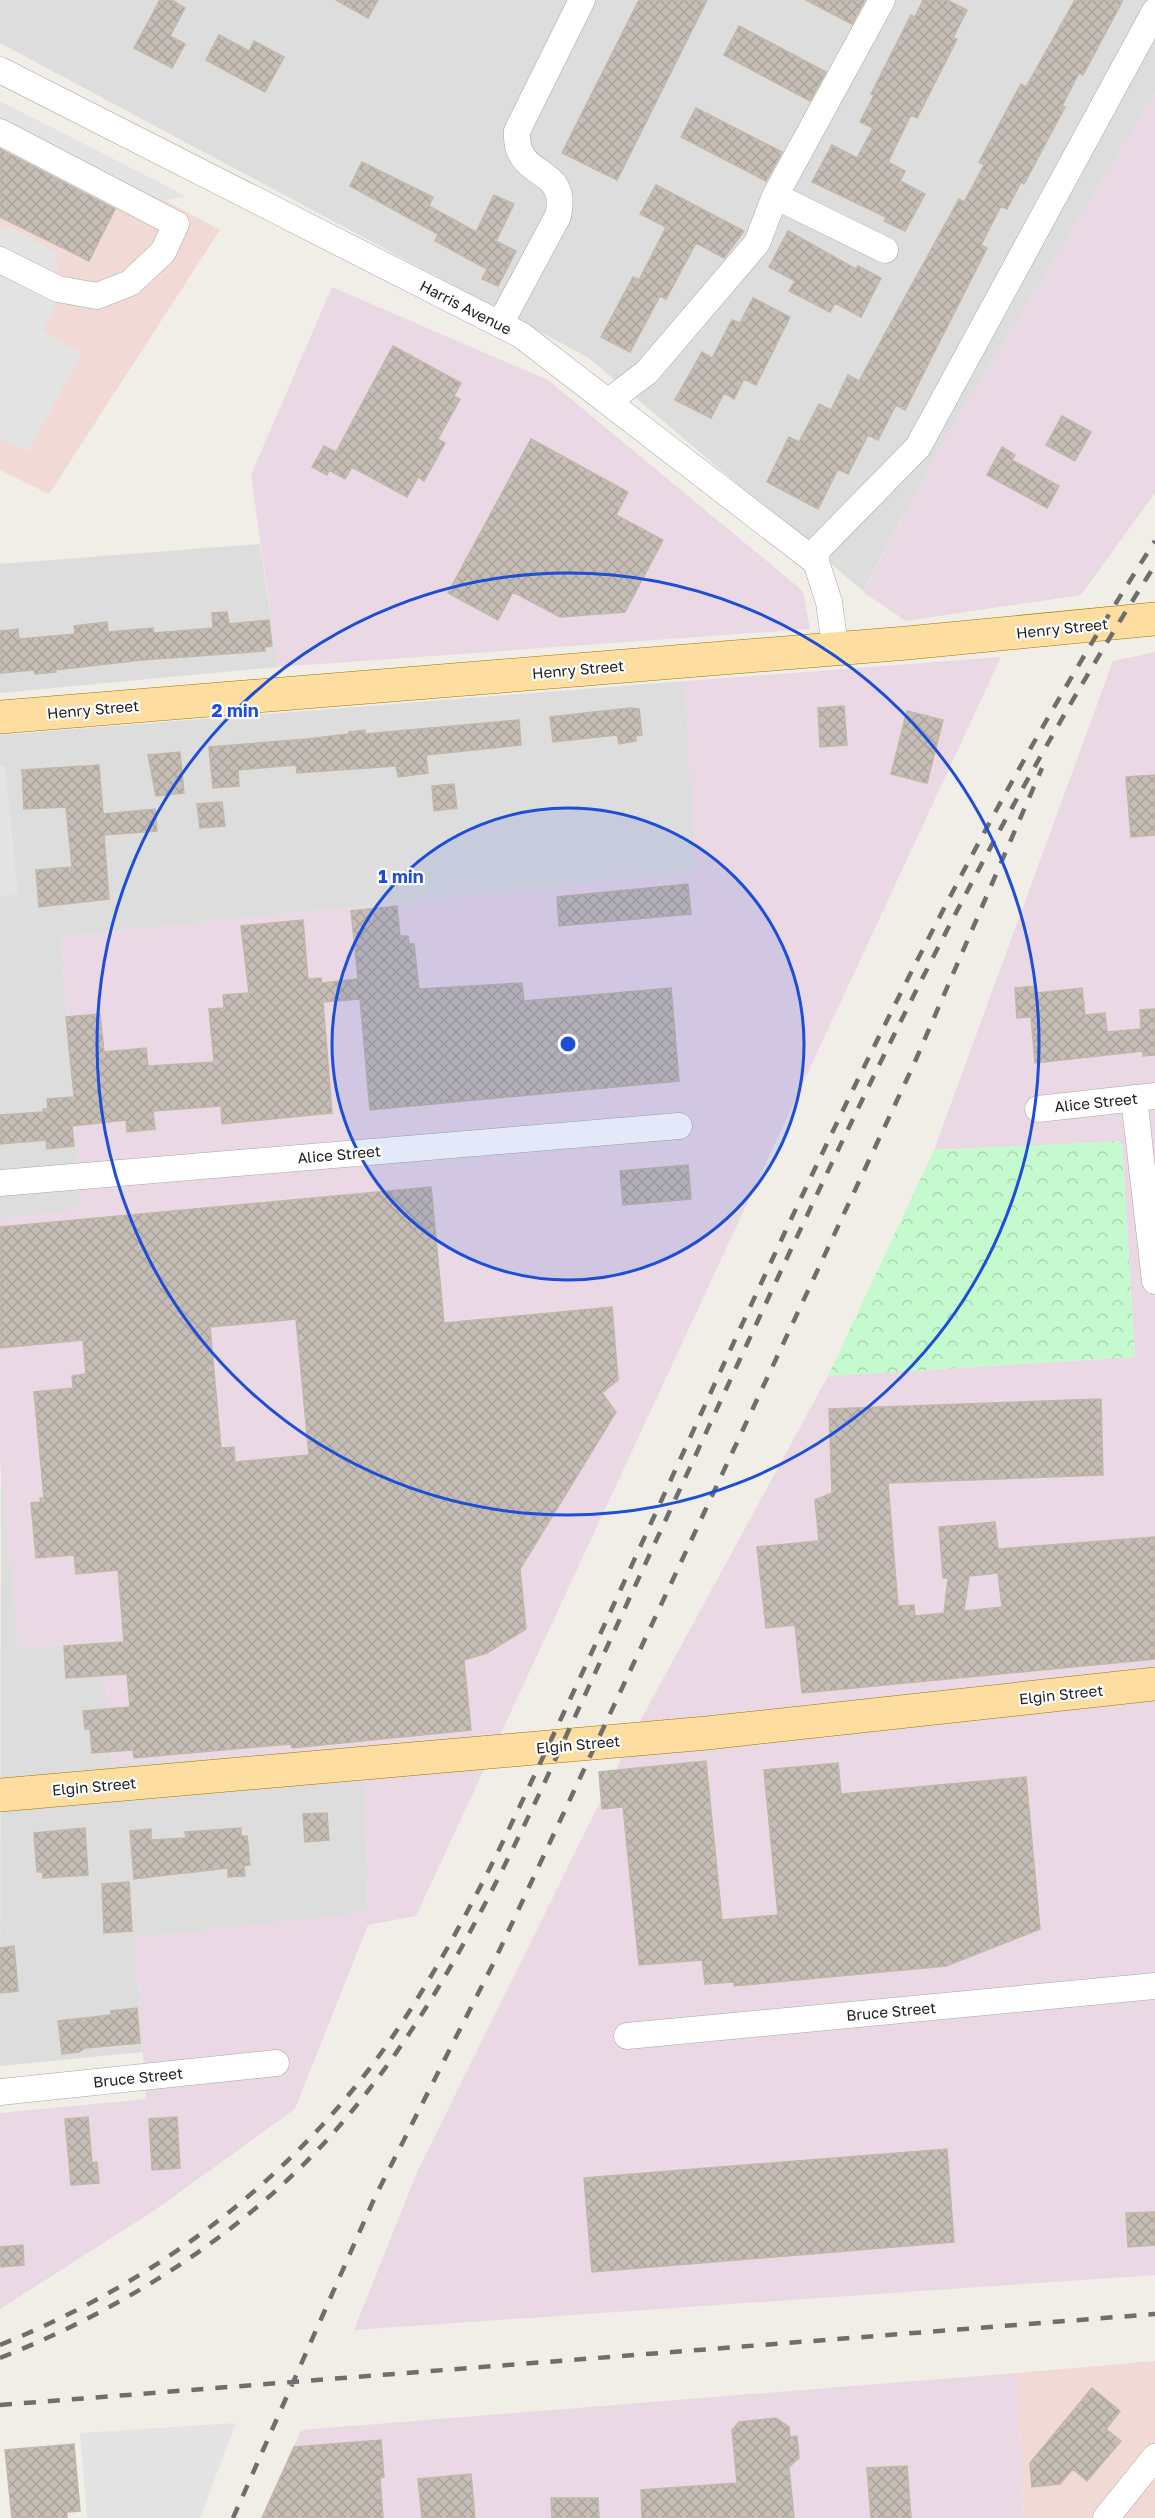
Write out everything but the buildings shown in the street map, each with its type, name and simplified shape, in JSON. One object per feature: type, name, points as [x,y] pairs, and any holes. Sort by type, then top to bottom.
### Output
[{"type":"main road","name":"Henry Street","points":[[0,717],[835,647],[907,643],[1155,619]]},
{"type":"main road","name":"Elgin Street","points":[[0,1795],[707,1733],[1155,1684]]},
{"type":"street","points":[[500,324],[558,216],[561,201],[556,185],[520,158],[516,145],[517,131],[582,0]]},
{"type":"street","points":[[609,401],[647,372],[757,243],[775,196],[882,0]]},
{"type":"street","points":[[835,647],[829,602],[816,562],[817,550],[918,447],[1155,11]]},
{"type":"street","name":"Harris Avenue","points":[[0,70],[521,335],[816,562]]},
{"type":"street","points":[[0,132],[176,224],[163,252],[130,283],[98,296],[58,289],[0,260]]},
{"type":"street","points":[[775,196],[885,250]]},
{"type":"street","points":[[1145,1097],[1155,1281]]},
{"type":"street","name":"Alice Street","points":[[1038,1109],[1145,1097]]},
{"type":"street","name":"Alice Street","points":[[0,1183],[679,1126]]},
{"type":"street","name":"Bruce Street","points":[[627,2036],[1155,1986]]},
{"type":"street","name":"Bruce Street","points":[[0,2091],[276,2063]]},
{"type":"street","points":[[1106,2518],[1155,2457]]},
{"type":"shaded area","points":[[0,0],[1155,0],[1155,94],[945,439],[863,591],[589,358],[0,43]]},
{"type":"shaded area","points":[[1155,94],[1155,493],[1081,595],[906,621],[863,592],[945,439]]},
{"type":"shaded area","points":[[0,101],[186,196],[163,201],[0,117]]},
{"type":"shaded area","points":[[0,112],[220,230],[49,494],[0,470]]},
{"type":"shaded area","points":[[7,226],[56,252],[59,298],[43,331],[82,354],[28,451],[0,439],[0,230]]},
{"type":"shaded area","points":[[332,287],[548,380],[803,591],[810,629],[278,667],[251,475]]},
{"type":"shaded area","points":[[260,544],[278,667],[0,693],[0,564]]},
{"type":"shaded area","points":[[1155,652],[1155,2275],[354,2330],[418,2170],[639,1723],[828,1376],[1135,1357],[1122,1142],[934,1150],[1113,661]]},
{"type":"shaded area","points":[[1001,657],[416,1916],[368,1925],[295,2109],[155,2210],[0,2309],[0,2113],[146,2099],[135,1938],[368,1912],[364,1749],[111,1764],[103,1641],[19,1649],[0,1463],[0,1219],[81,1208],[61,937],[695,872],[685,681]]},
{"type":"shaded area","points":[[685,681],[696,872],[61,937],[81,1209],[0,1219],[0,735]]},
{"type":"shaded area","points":[[5,765],[18,895],[0,896],[0,766]]},
{"type":"shaded area","points":[[1,1462],[19,1649],[103,1641],[111,1764],[364,1749],[368,1913],[135,1938],[143,2052],[0,2066]]},
{"type":"shaded area","points":[[1155,2361],[1155,2518],[1024,2518],[1016,2373]]},
{"type":"shaded area","points":[[1016,2373],[1024,2518],[262,2518],[301,2430]]},
{"type":"shaded area","points":[[236,2423],[200,2518],[87,2518],[80,2433]]},
{"type":"green space","points":[[1122,1141],[1135,1357],[828,1376],[934,1150]]},
{"type":"railway","points":[[0,2345],[106,2295],[156,2265],[204,2232],[292,2156],[333,2114],[370,2068],[405,2018],[452,1939],[495,1858],[574,1692],[805,1189],[885,1024],[970,860],[1059,699],[1155,541]]},
{"type":"railway","points":[[0,2358],[97,2314],[143,2288],[232,2227],[273,2193],[311,2157],[347,2117],[377,2079],[431,2000],[478,1917],[521,1831],[833,1161],[953,918],[1084,681],[1155,565]]},
{"type":"railway","points":[[233,2518],[375,2197],[493,1964],[914,1064],[1042,768]]},
{"type":"railway","points":[[0,2405],[1155,2314]]}]
